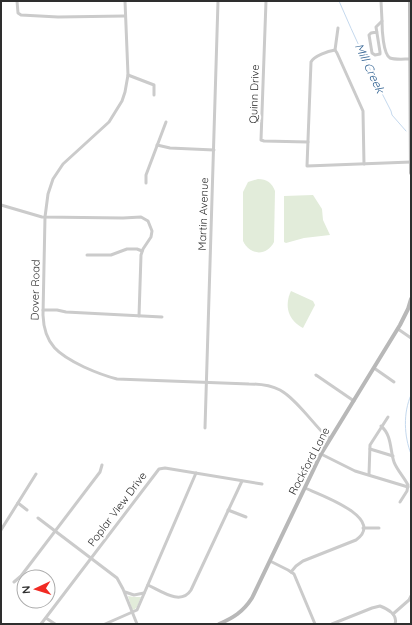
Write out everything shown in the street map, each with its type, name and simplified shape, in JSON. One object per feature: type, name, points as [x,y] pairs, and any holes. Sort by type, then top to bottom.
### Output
[{"type":"main road","points":[[410,1],[411,173]]},
{"type":"main road","name":"Rockford Lane","points":[[219,624],[238,615],[247,606],[254,595],[321,454],[398,329],[406,315],[411,299]]},
{"type":"street","points":[[17,1],[18,14],[58,17],[125,16]]},
{"type":"street","name":"Dover Road","points":[[124,1],[128,75],[125,92],[114,116],[68,159],[56,175],[48,194],[45,216],[43,310],[43,324],[45,333],[54,348],[66,358],[109,377],[123,380],[207,382],[261,385],[275,388],[291,399],[325,435],[330,438]]},
{"type":"street","name":"Martin Avenue","points":[[205,428],[218,1]]},
{"type":"street","name":"Quinn Drive","points":[[266,1],[261,140],[308,142]]},
{"type":"street","points":[[381,1],[382,32],[388,56],[392,59],[410,59]]},
{"type":"street","points":[[377,32],[369,35],[372,53],[375,55],[380,54],[380,52],[377,32],[376,27],[382,21]]},
{"type":"street","points":[[338,28],[335,50],[338,53],[362,109],[364,164]]},
{"type":"street","points":[[335,50],[312,59],[311,62],[307,166],[411,162]]},
{"type":"street","points":[[128,75],[154,85],[154,95]]},
{"type":"street","points":[[146,183],[146,175],[166,122]]},
{"type":"street","points":[[157,145],[170,148],[214,150]]},
{"type":"street","points":[[1,204],[31,214],[45,216],[141,217],[148,221],[152,231],[151,237],[141,255],[139,316]]},
{"type":"street","points":[[87,255],[111,255],[127,249],[137,249],[142,251]]},
{"type":"street","points":[[43,310],[162,317]]},
{"type":"street","points":[[398,329],[411,338]]},
{"type":"street","points":[[374,368],[394,382]]},
{"type":"street","points":[[316,375],[354,401]]},
{"type":"street","points":[[369,474],[371,444],[388,417]]},
{"type":"street","points":[[382,426],[388,437],[395,463],[408,487]]},
{"type":"street","points":[[370,449],[393,456]]},
{"type":"street","points":[[321,454],[356,471],[408,487]]},
{"type":"street","points":[[14,582],[21,576],[100,472],[102,465]]},
{"type":"street","name":"Poplar View Drive","points":[[41,624],[158,470],[165,468],[262,484]]},
{"type":"street","points":[[105,624],[137,610],[196,473]]},
{"type":"street","points":[[1,530],[36,474]]},
{"type":"street","points":[[148,585],[174,597],[182,597],[188,594],[242,481]]},
{"type":"street","points":[[400,502],[408,487]]},
{"type":"street","points":[[291,572],[303,561],[356,540],[361,535],[363,528],[362,521],[357,515],[333,500],[305,488]]},
{"type":"street","points":[[18,503],[27,510]]},
{"type":"street","points":[[228,510],[246,518]]},
{"type":"street","points":[[38,518],[117,578],[137,624]]},
{"type":"street","points":[[363,528],[378,528]]},
{"type":"street","points":[[270,561],[291,572],[315,624]]},
{"type":"street","points":[[124,592],[134,595],[144,593]]},
{"type":"street","points":[[393,614],[411,596]]},
{"type":"street","points":[[332,624],[377,606],[382,606],[393,614],[396,619],[395,624]]},
{"type":"street","points":[[46,618],[55,624]]},
{"type":"green space","points":[[258,179],[269,182],[275,191],[274,242],[271,247],[263,252],[254,252],[246,246],[243,241],[243,192],[248,182]]},
{"type":"green space","points":[[313,195],[322,209],[323,220],[330,235],[304,238],[286,243],[284,242],[284,196]]},
{"type":"green space","points":[[291,291],[313,301],[315,305],[303,328],[294,321],[289,312],[288,302]]},
{"type":"green space","points":[[128,596],[141,597],[137,607],[134,610],[132,609]]},
{"type":"waterway","name":"Mill Creek","points":[[339,1],[392,115],[406,131]]},
{"type":"waterway","name":"Mill Creek","points":[[411,395],[408,402],[405,424],[411,454]]}]
